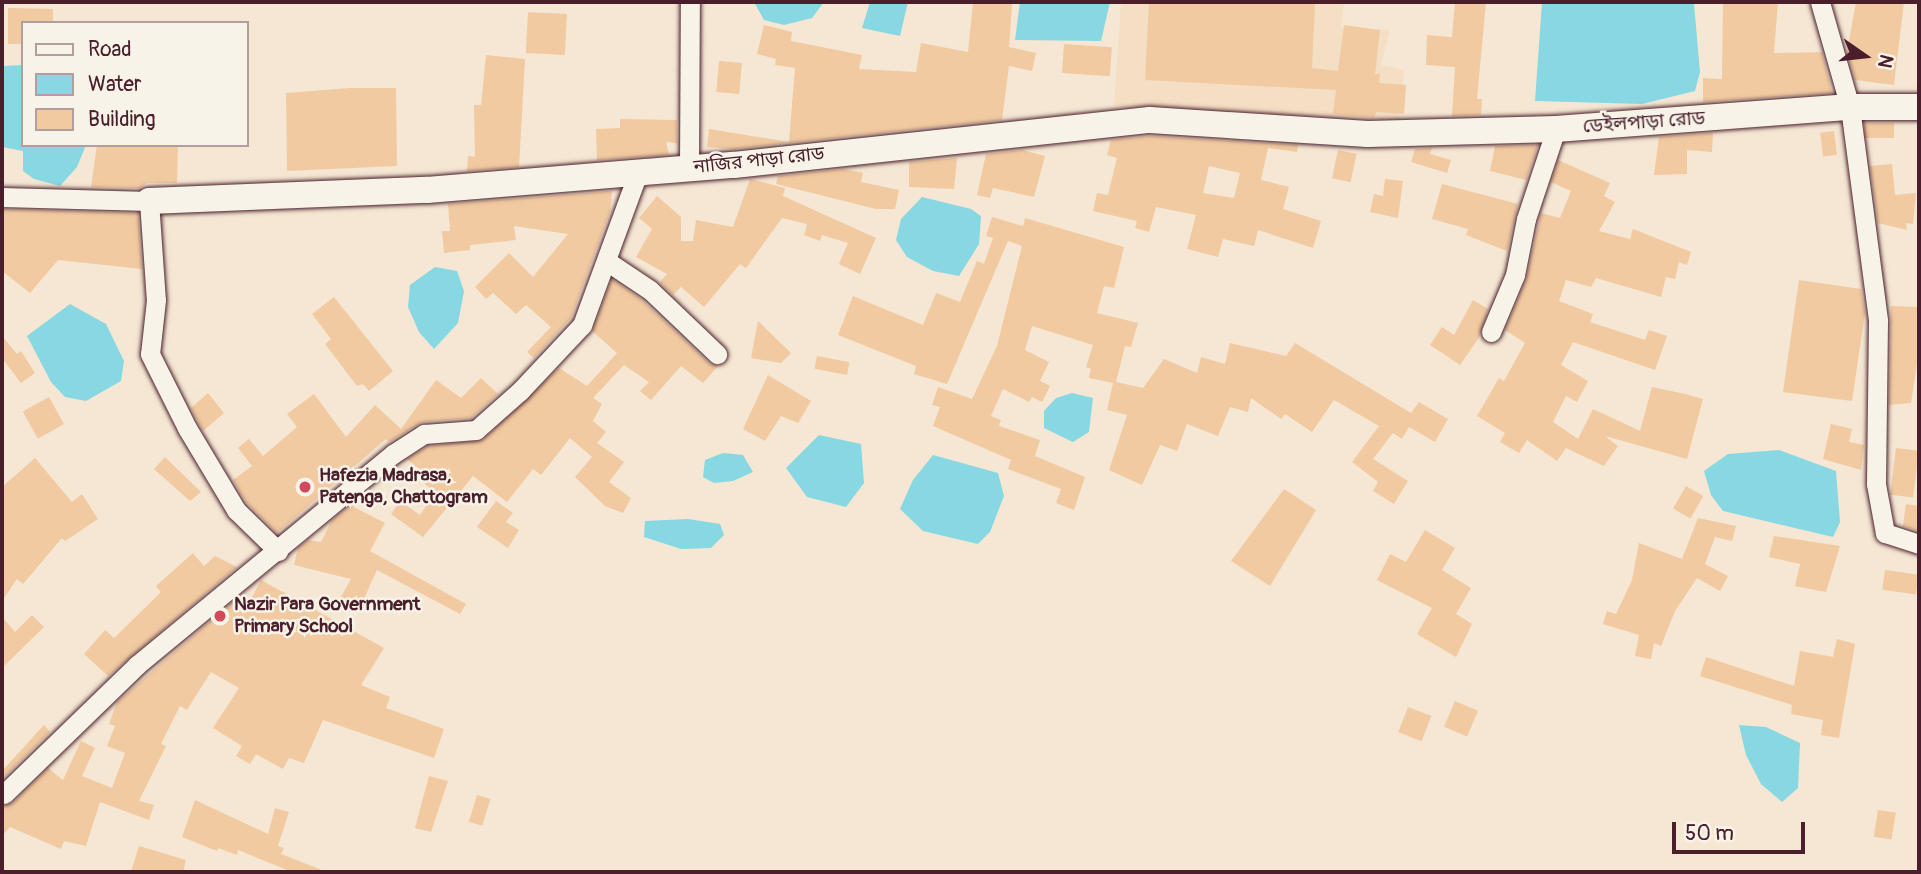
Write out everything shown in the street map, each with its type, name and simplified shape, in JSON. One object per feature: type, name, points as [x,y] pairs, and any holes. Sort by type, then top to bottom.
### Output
[{"type":"main road","name":"ডেইলপাড়া রোড","points":[[1368,134],[1556,129],[1850,107],[1919,107]]},
{"type":"main road","name":"নাজির পাড়া রোড","points":[[149,201],[426,190],[689,169],[1150,120],[1368,134]]},
{"type":"street","points":[[689,169],[690,2]]},
{"type":"street","points":[[1820,2],[1850,107],[1878,321],[1877,484],[1885,533],[1919,544]]},
{"type":"street","points":[[1492,331],[1515,275],[1526,219],[1556,129]]},
{"type":"street","points":[[5,794],[137,665],[424,434],[476,430],[503,407],[582,325],[608,262],[638,173]]},
{"type":"street","points":[[2,197],[149,201],[156,300],[150,354],[236,510],[278,551]]},
{"type":"street","points":[[608,262],[650,290],[717,354]]},
{"type":"shaded area","points":[[1121,2],[1344,2],[1341,27],[1390,30],[1381,65],[1404,70],[1399,120],[1114,106]]},
{"type":"water","points":[[754,2],[824,2],[812,18],[784,25],[764,20]]},
{"type":"water","points":[[870,2],[908,2],[900,36],[862,28]]},
{"type":"water","points":[[1020,2],[1110,2],[1101,41],[1015,40]]},
{"type":"water","points":[[1542,2],[1694,4],[1700,72],[1695,91],[1642,104],[1535,101]]},
{"type":"water","points":[[21,65],[21,147],[85,147],[77,167],[60,186],[34,179],[23,171],[23,151],[2,147],[2,66]]},
{"type":"water","points":[[922,197],[971,209],[981,216],[979,244],[959,276],[933,271],[907,257],[896,240],[901,219]]},
{"type":"water","points":[[435,267],[457,271],[464,291],[458,323],[434,349],[419,332],[408,307],[410,285]]},
{"type":"water","points":[[70,304],[106,324],[124,361],[121,381],[86,401],[65,397],[51,382],[27,336]]},
{"type":"water","points":[[1072,393],[1093,398],[1089,432],[1073,442],[1044,428],[1044,411],[1056,398]]},
{"type":"water","points":[[819,435],[861,444],[864,483],[846,507],[807,497],[786,468]]},
{"type":"water","points":[[1779,450],[1836,471],[1840,522],[1833,537],[1723,511],[1711,495],[1704,471],[1728,454]]},
{"type":"water","points":[[723,453],[743,455],[753,472],[733,481],[714,483],[703,477],[705,460]]},
{"type":"water","points":[[933,455],[998,473],[1004,496],[990,532],[978,544],[923,531],[900,509],[913,480]]},
{"type":"water","points":[[688,519],[720,524],[724,535],[711,548],[681,549],[644,537],[645,521]]},
{"type":"water","points":[[1739,725],[1766,727],[1800,743],[1798,788],[1782,802],[1761,784],[1746,755]]},
{"type":"building","points":[[973,2],[1012,4],[1009,47],[1036,53],[1032,71],[1009,66],[1002,120],[733,149],[707,147],[709,129],[789,142],[795,68],[775,65],[776,59],[757,54],[764,25],[792,32],[791,41],[862,55],[859,69],[916,72],[921,43],[968,52]]},
{"type":"building","points":[[1149,2],[1315,2],[1312,68],[1338,71],[1344,25],[1380,30],[1375,74],[1380,74],[1379,83],[1406,85],[1404,114],[1376,112],[1374,118],[1333,114],[1336,90],[1145,80]]},
{"type":"building","points":[[1455,2],[1486,2],[1477,99],[1482,99],[1481,115],[1452,116],[1455,67],[1426,65],[1427,35],[1452,37]]},
{"type":"building","points":[[1723,2],[1778,2],[1774,53],[1822,52],[1832,93],[1703,102],[1703,78],[1722,79]]},
{"type":"building","points":[[1856,2],[1904,2],[1894,85],[1855,80],[1847,52]]},
{"type":"building","points":[[8,8],[53,9],[53,21],[21,21],[21,44],[8,44]]},
{"type":"building","points":[[528,12],[567,14],[565,55],[526,53]]},
{"type":"building","points":[[1064,44],[1112,47],[1110,76],[1062,73]]},
{"type":"building","points":[[486,55],[525,59],[519,167],[467,171],[468,156],[475,157],[474,105],[481,105]]},
{"type":"building","points":[[719,61],[742,63],[739,94],[716,92]]},
{"type":"building","points":[[396,88],[397,166],[287,171],[286,93]]},
{"type":"building","points":[[620,119],[677,120],[677,143],[666,142],[669,155],[597,160],[596,129],[620,128]]},
{"type":"building","points":[[1864,123],[1894,123],[1894,138],[1864,138]]},
{"type":"building","points":[[1834,131],[1837,155],[1823,157],[1820,133]]},
{"type":"building","points":[[1713,133],[1712,152],[1687,150],[1687,174],[1654,175],[1659,137]]},
{"type":"building","points":[[1150,136],[1298,145],[1297,152],[1268,148],[1261,180],[1289,187],[1283,209],[1321,221],[1313,248],[1258,230],[1254,246],[1223,239],[1218,257],[1187,249],[1196,215],[1156,207],[1149,232],[1135,228],[1137,221],[1093,211],[1097,193],[1108,195],[1117,158],[1107,155],[1111,140]],"holes":[[[1209,166],[1240,173],[1234,198],[1203,193]]]},
{"type":"building","points":[[1538,145],[1526,180],[1490,171],[1495,146]]},
{"type":"building","points":[[97,147],[178,147],[177,183],[147,183],[140,188],[91,187]]},
{"type":"building","points":[[1432,148],[1430,154],[1451,160],[1447,173],[1411,162],[1415,149]]},
{"type":"building","points":[[1022,150],[1045,156],[1034,197],[993,188],[990,198],[977,195],[986,154]]},
{"type":"building","points":[[1338,150],[1357,154],[1351,182],[1332,178]]},
{"type":"building","points":[[957,158],[954,189],[909,187],[909,162]]},
{"type":"building","points":[[1558,160],[1610,183],[1604,196],[1615,202],[1599,231],[1630,239],[1633,229],[1691,252],[1687,265],[1679,262],[1675,279],[1666,277],[1661,297],[1596,278],[1591,287],[1566,280],[1559,301],[1593,314],[1590,322],[1645,340],[1649,330],[1667,336],[1655,370],[1573,342],[1561,365],[1588,381],[1577,402],[1566,396],[1553,422],[1578,439],[1593,409],[1640,431],[1652,387],[1685,394],[1703,399],[1687,459],[1605,436],[1618,446],[1604,466],[1566,448],[1557,461],[1527,440],[1519,453],[1500,442],[1505,433],[1477,416],[1499,378],[1504,381],[1525,343],[1505,330],[1526,280],[1541,213],[1560,218],[1571,191],[1551,182]]},
{"type":"building","points":[[1892,164],[1895,195],[1916,193],[1913,224],[1906,223],[1907,230],[1878,223],[1870,166]]},
{"type":"building","points":[[844,169],[863,173],[861,182],[899,190],[895,209],[876,209],[776,184],[778,176]]},
{"type":"building","points":[[750,179],[785,188],[783,196],[876,238],[860,274],[839,264],[848,243],[822,235],[820,241],[804,235],[807,224],[782,218],[746,268],[740,264],[704,307],[681,287],[673,295],[660,282],[667,274],[636,257],[652,229],[639,218],[657,196],[681,217],[681,241],[693,241],[696,220],[733,227]]},
{"type":"building","points":[[1385,179],[1403,181],[1398,218],[1370,212],[1374,194],[1383,196]]},
{"type":"building","points":[[1442,184],[1518,204],[1507,251],[1466,235],[1468,229],[1432,219]]},
{"type":"building","points":[[612,191],[610,212],[571,318],[534,358],[527,352],[551,327],[526,305],[516,314],[493,293],[486,299],[475,287],[509,253],[533,277],[568,234],[514,226],[516,240],[470,245],[470,250],[444,253],[442,231],[450,231],[448,204]]},
{"type":"building","points":[[2,209],[138,213],[142,269],[58,260],[30,293],[2,271]]},
{"type":"building","points":[[992,217],[1023,226],[1025,218],[1124,247],[1114,288],[1104,286],[1097,313],[1138,323],[1131,347],[1125,346],[1116,382],[1143,388],[1164,359],[1197,373],[1201,357],[1225,364],[1230,343],[1286,356],[1295,343],[1411,413],[1419,402],[1448,419],[1435,442],[1409,427],[1402,439],[1393,433],[1373,459],[1408,481],[1394,504],[1373,491],[1378,482],[1352,462],[1379,426],[1334,400],[1312,432],[1285,414],[1281,419],[1251,398],[1248,412],[1230,407],[1218,436],[1187,424],[1177,451],[1160,445],[1142,485],[1109,470],[1127,415],[1107,410],[1113,383],[1089,378],[1091,369],[1086,367],[1093,345],[1032,326],[1025,350],[1049,362],[1040,381],[1050,386],[1042,402],[1032,397],[1029,402],[1003,389],[991,416],[1001,420],[999,426],[1040,440],[1035,456],[1085,477],[1074,510],[1056,503],[1061,489],[1008,469],[1011,460],[933,426],[940,407],[932,405],[938,387],[972,399],[997,346],[1022,246],[1008,241],[947,384],[914,374],[916,366],[838,335],[853,296],[923,325],[936,293],[960,302],[977,261],[984,264],[993,238],[986,236]]},
{"type":"building","points":[[612,279],[642,300],[709,363],[718,366],[703,383],[681,366],[651,400],[640,391],[649,382],[624,365],[593,398],[602,404],[593,421],[606,432],[597,443],[624,462],[609,482],[631,498],[623,513],[605,506],[575,477],[592,457],[570,438],[541,475],[533,469],[507,502],[473,476],[423,537],[391,514],[400,501],[420,515],[435,493],[418,477],[423,472],[407,459],[428,446],[483,440],[559,368],[587,386],[617,353],[592,331]]},
{"type":"building","points":[[1799,280],[1861,289],[1865,313],[1852,401],[1783,392]]},
{"type":"building","points":[[334,297],[393,371],[369,391],[363,384],[357,386],[325,344],[331,339],[312,314]]},
{"type":"building","points":[[1473,300],[1488,309],[1480,336],[1460,365],[1430,345],[1442,327],[1454,335]]},
{"type":"building","points":[[1891,306],[1919,307],[1919,350],[1911,403],[1889,405]]},
{"type":"building","points":[[758,321],[791,353],[781,363],[751,358]]},
{"type":"building","points":[[2,336],[17,354],[21,351],[35,373],[21,383],[2,358]]},
{"type":"building","points":[[817,356],[849,362],[847,375],[815,369]]},
{"type":"building","points":[[768,375],[811,401],[798,423],[781,416],[765,441],[743,429]]},
{"type":"building","points":[[481,378],[498,394],[471,418],[422,422],[389,442],[386,439],[277,533],[246,502],[233,480],[252,466],[238,448],[249,439],[263,456],[297,427],[287,414],[314,394],[346,437],[375,405],[401,429],[436,380],[461,398]]},
{"type":"building","points":[[208,393],[224,413],[203,431],[191,408]]},
{"type":"building","points":[[49,397],[64,424],[38,439],[23,412]]},
{"type":"building","points":[[1831,424],[1852,429],[1849,442],[1864,445],[1861,470],[1823,459]]},
{"type":"building","points":[[1896,448],[1919,451],[1913,497],[1890,495]]},
{"type":"building","points":[[165,457],[201,492],[190,501],[154,469]]},
{"type":"building","points":[[35,458],[72,502],[82,494],[98,519],[65,541],[62,538],[23,584],[17,579],[2,601],[2,487]]},
{"type":"building","points":[[1686,486],[1703,496],[1690,519],[1673,509]]},
{"type":"building","points":[[1284,489],[1316,510],[1270,586],[1231,561]]},
{"type":"building","points":[[496,501],[513,513],[506,522],[519,530],[508,548],[477,527]]},
{"type":"building","points":[[1906,504],[1919,506],[1919,531],[1903,526]]},
{"type":"building","points":[[350,505],[385,523],[370,551],[466,604],[460,614],[377,570],[358,612],[335,608],[351,579],[294,565],[298,548],[308,540],[321,542],[332,520]]},
{"type":"building","points":[[1698,518],[1736,526],[1732,541],[1715,537],[1705,564],[1728,576],[1720,591],[1697,578],[1675,611],[1661,646],[1654,643],[1651,659],[1635,656],[1639,635],[1603,624],[1607,611],[1616,614],[1632,580],[1639,543],[1682,559]]},
{"type":"building","points":[[1425,530],[1455,548],[1442,570],[1471,588],[1456,614],[1472,624],[1456,657],[1417,634],[1432,608],[1377,580],[1390,554],[1406,562]]},
{"type":"building","points":[[1774,536],[1840,546],[1826,592],[1795,586],[1800,564],[1769,557]]},
{"type":"building","points":[[193,553],[204,566],[215,556],[237,567],[108,676],[84,654],[105,630],[114,638],[161,592],[156,586]]},
{"type":"building","points":[[1885,570],[1919,575],[1916,595],[1882,590]]},
{"type":"building","points":[[261,580],[384,648],[361,685],[390,697],[386,708],[444,729],[434,758],[323,720],[304,763],[289,758],[283,769],[256,754],[250,764],[236,756],[242,746],[213,728],[239,688],[211,672],[187,710],[180,706],[161,744],[166,746],[139,801],[154,805],[149,820],[100,802],[86,846],[64,841],[61,849],[10,827],[2,836],[2,806],[13,803],[48,768],[63,780],[81,741],[95,748],[82,776],[112,788],[125,753],[107,746],[115,726],[109,724],[117,702],[232,602],[243,614]]},
{"type":"building","points":[[32,615],[44,627],[2,668],[2,617],[15,632]]},
{"type":"building","points":[[1837,639],[1855,644],[1839,738],[1821,735],[1823,720],[1791,714],[1792,705],[1700,676],[1706,657],[1794,686],[1800,651],[1833,657]]},
{"type":"building","points":[[1455,701],[1478,711],[1467,737],[1444,727]]},
{"type":"building","points":[[1408,707],[1431,716],[1422,741],[1398,732]]},
{"type":"building","points":[[44,725],[50,732],[2,779],[2,771]]},
{"type":"building","points":[[429,776],[448,781],[431,832],[415,828]]},
{"type":"building","points":[[477,795],[490,799],[482,826],[469,822]]},
{"type":"building","points":[[195,800],[268,834],[275,808],[289,812],[278,846],[284,848],[281,854],[327,872],[292,872],[238,850],[237,855],[218,848],[217,851],[182,837]]},
{"type":"building","points":[[1878,810],[1896,813],[1892,839],[1874,837]]},
{"type":"building","points":[[139,846],[186,860],[183,872],[131,872]]},
{"type":"place","name":"Hafezia Madrasa, Patenga, Chattogram","points":[[305,487]]},
{"type":"place","name":"Nazir Para Government Primary School","points":[[220,616]]}]
